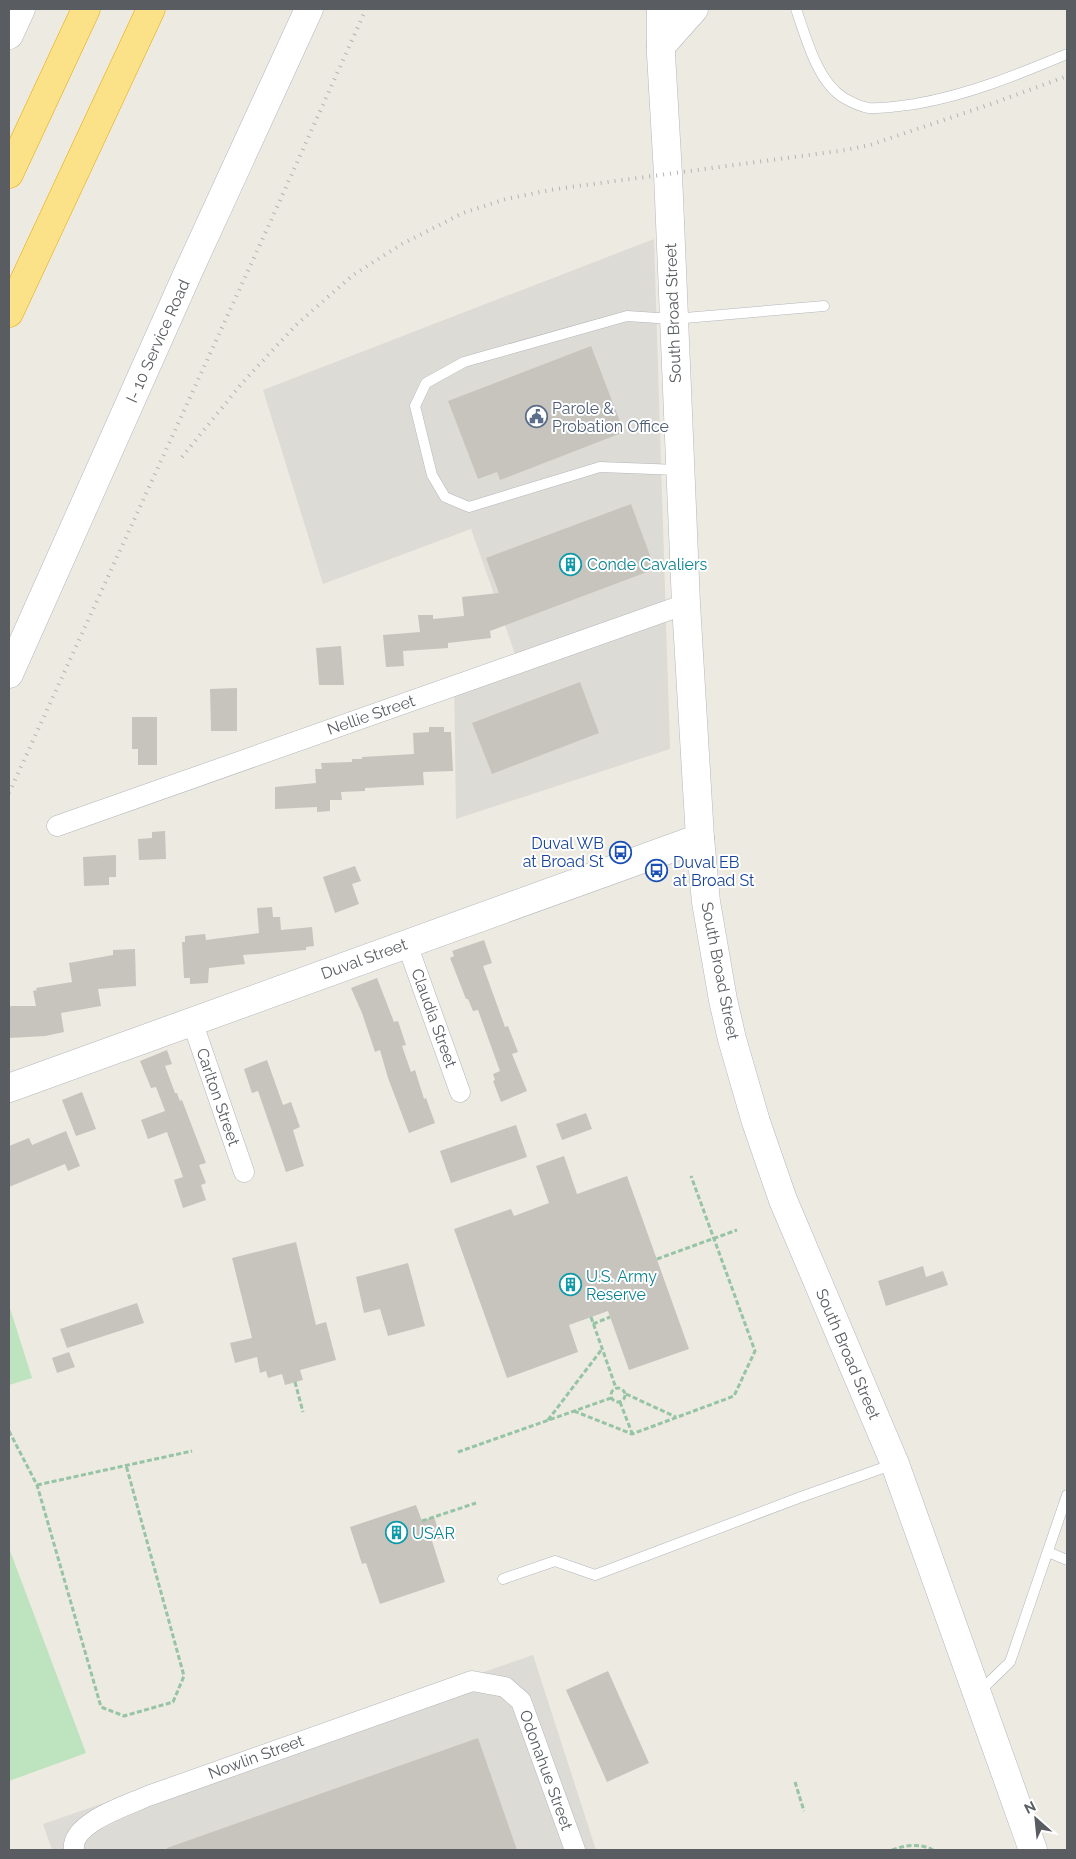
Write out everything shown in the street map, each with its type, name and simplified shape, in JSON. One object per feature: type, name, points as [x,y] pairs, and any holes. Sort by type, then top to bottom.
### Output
[{"type":"highway","points":[[9,174],[86,9]]},
{"type":"highway","points":[[9,313],[151,9]]},
{"type":"street","points":[[9,35],[21,9]]},
{"type":"street","name":"I- 10 Service Road","points":[[9,674],[190,268],[310,9]]},
{"type":"street","name":"South Broad Street","points":[[661,9],[664,126],[668,174],[686,604],[700,838],[706,902],[716,962],[732,1039],[756,1122],[800,1242],[894,1464],[1033,1850]]},
{"type":"street","points":[[661,46],[694,9]]},
{"type":"street","name":"Nellie Street","points":[[57,826],[686,604]]},
{"type":"street","name":"Duval Street","points":[[15,1088],[192,1021],[700,838]]},
{"type":"street","name":"Claudia Street","points":[[407,944],[460,1092]]},
{"type":"street","name":"Carlton Street","points":[[192,1021],[244,1172]]},
{"type":"street","name":"Odonahue Street","points":[[456,1686],[472,1681],[505,1687],[521,1701],[575,1850]]},
{"type":"street","name":"Nowlin Street","points":[[74,1850],[73,1844],[81,1830],[100,1817],[148,1796],[456,1686]]},
{"type":"lane","points":[[796,9],[813,57],[827,82],[843,98],[868,108],[896,107],[935,100],[998,83],[1067,54]]},
{"type":"lane","points":[[680,470],[600,467],[469,507],[445,497],[432,475],[415,406],[426,383],[464,362],[626,316],[673,319],[824,306]]},
{"type":"lane","points":[[503,1579],[555,1561],[595,1575],[894,1464]]},
{"type":"lane","points":[[977,1694],[1010,1662],[1067,1495]]},
{"type":"lane","points":[[1048,1552],[1067,1560]]},
{"type":"path","points":[[574,1411],[632,1434],[734,1396],[754,1351],[691,1176]]},
{"type":"path","points":[[657,1259],[737,1230]]},
{"type":"path","points":[[591,1317],[616,1388]]},
{"type":"path","points":[[593,1324],[610,1317]]},
{"type":"path","points":[[548,1420],[602,1348]]},
{"type":"path","points":[[295,1382],[303,1412]]},
{"type":"path","points":[[616,1388],[621,1388],[626,1394],[677,1417]]},
{"type":"path","points":[[611,1398],[611,1393],[616,1388]]},
{"type":"path","points":[[611,1398],[615,1402],[620,1402],[625,1398],[626,1394]]},
{"type":"path","points":[[458,1452],[611,1398]]},
{"type":"path","points":[[620,1402],[632,1434]]},
{"type":"path","points":[[9,1431],[37,1485],[102,1707],[124,1716],[172,1702],[184,1676],[126,1465]]},
{"type":"path","points":[[37,1485],[192,1450]]},
{"type":"path","points":[[422,1521],[476,1503]]},
{"type":"path","points":[[795,1782],[804,1810]]},
{"type":"path","points":[[892,1850],[902,1846],[916,1845],[933,1850]]},
{"type":"shaded area","points":[[654,239],[670,749],[456,819],[454,677],[515,654],[471,529],[323,584],[263,390]]},
{"type":"shaded area","points":[[533,1655],[596,1850],[52,1850],[43,1824]]},
{"type":"green space","points":[[9,1305],[32,1378],[9,1385]]},
{"type":"green space","points":[[9,1548],[86,1753],[9,1781]]},
{"type":"building","name":"Parole & Probation Office","points":[[591,346],[624,432],[500,480],[497,472],[478,479],[448,401]]},
{"type":"building","name":"Conde Cavaliers","points":[[631,504],[655,569],[490,631],[491,638],[448,643],[448,648],[403,651],[404,666],[386,667],[383,635],[420,632],[418,615],[433,615],[433,619],[464,616],[462,597],[499,593],[486,558]]},
{"type":"building","points":[[341,646],[344,685],[319,685],[316,648]]},
{"type":"building","points":[[580,682],[599,733],[492,774],[472,723]]},
{"type":"building","points":[[237,688],[237,731],[211,731],[210,689]]},
{"type":"building","points":[[132,717],[157,717],[157,765],[138,765],[138,749],[132,749]]},
{"type":"building","points":[[429,727],[444,727],[444,732],[451,732],[453,771],[423,772],[424,785],[365,788],[365,791],[341,792],[342,800],[330,800],[330,811],[317,812],[317,807],[275,809],[275,787],[316,783],[315,769],[322,769],[321,763],[352,762],[352,759],[362,759],[362,757],[414,754],[413,733],[429,732]]},
{"type":"building","points":[[165,831],[166,859],[139,860],[138,839],[152,838],[152,832]]},
{"type":"building","points":[[116,855],[116,877],[109,877],[109,885],[84,886],[83,857]]},
{"type":"building","points":[[355,866],[361,881],[352,884],[359,904],[335,913],[323,877]]},
{"type":"building","points":[[272,907],[273,917],[280,917],[281,930],[312,927],[314,946],[306,947],[306,950],[243,955],[245,964],[209,968],[208,983],[190,984],[190,978],[184,978],[182,942],[185,942],[185,936],[205,934],[206,940],[259,933],[257,908]]},
{"type":"building","points":[[484,940],[492,963],[483,966],[505,1027],[508,1026],[518,1052],[512,1054],[527,1091],[501,1102],[493,1081],[495,1080],[493,1074],[500,1071],[478,1010],[473,1011],[468,999],[466,999],[450,958],[454,956],[452,951]]},
{"type":"building","points":[[135,949],[136,986],[98,989],[101,1006],[61,1013],[64,1032],[45,1036],[9,1038],[9,1008],[11,1006],[36,1006],[33,991],[37,990],[36,988],[72,982],[69,963],[113,955],[113,950]]},
{"type":"building","points":[[377,978],[394,1022],[398,1021],[406,1045],[402,1046],[411,1072],[415,1070],[424,1099],[426,1098],[435,1123],[409,1133],[388,1078],[380,1050],[375,1052],[362,1013],[351,988]]},
{"type":"building","points":[[167,1050],[172,1064],[165,1066],[175,1093],[177,1093],[180,1101],[182,1100],[206,1163],[199,1165],[206,1183],[201,1185],[206,1200],[183,1208],[174,1180],[183,1177],[167,1132],[148,1139],[141,1120],[165,1111],[156,1087],[151,1088],[140,1061]]},
{"type":"building","points":[[267,1060],[283,1105],[291,1102],[300,1127],[293,1130],[304,1166],[286,1172],[258,1091],[252,1093],[244,1069]]},
{"type":"building","points":[[82,1092],[96,1129],[76,1136],[62,1100]]},
{"type":"building","points":[[586,1113],[592,1129],[562,1140],[556,1124]]},
{"type":"building","points":[[516,1125],[527,1157],[451,1183],[440,1151]]},
{"type":"building","points":[[66,1131],[80,1166],[68,1171],[65,1164],[9,1187],[9,1146],[29,1138],[32,1145]]},
{"type":"building","name":"U.S. Army Reserve","points":[[564,1156],[577,1194],[627,1176],[689,1349],[629,1370],[608,1311],[569,1325],[578,1352],[507,1378],[454,1229],[511,1209],[514,1216],[549,1203],[536,1166]]},
{"type":"building","points":[[296,1242],[316,1325],[326,1322],[336,1360],[300,1370],[303,1380],[285,1385],[282,1374],[268,1378],[266,1371],[260,1373],[257,1357],[235,1363],[230,1343],[252,1338],[232,1258]]},
{"type":"building","points":[[408,1263],[425,1326],[388,1336],[380,1309],[364,1313],[356,1277]]},
{"type":"building","points":[[923,1266],[926,1277],[943,1271],[948,1285],[886,1306],[878,1281]]},
{"type":"building","points":[[137,1303],[144,1323],[67,1348],[60,1329]]},
{"type":"building","points":[[69,1352],[75,1367],[57,1373],[52,1358]]},
{"type":"building","points":[[416,1505],[422,1521],[434,1517],[441,1538],[432,1541],[445,1582],[380,1604],[366,1563],[362,1564],[350,1527]]},
{"type":"building","points":[[608,1671],[649,1763],[607,1782],[566,1690]]},
{"type":"building","points":[[478,1738],[517,1850],[167,1850],[167,1848]]},
{"type":"railway","points":[[9,793],[366,9]]},
{"type":"railway","points":[[182,457],[243,382],[296,325],[353,275],[402,244],[463,213],[506,199],[556,189],[846,150],[870,145],[1067,76]]},
{"type":"place","name":"Parole & Probation Office","points":[[536,417]]},
{"type":"place","name":"Conde Cavaliers","points":[[571,564]]},
{"type":"place","name":"Duval WB at Broad St","points":[[620,852]]},
{"type":"place","name":"Duval EB at Broad St","points":[[657,871]]},
{"type":"place","name":"U.S. Army Reserve","points":[[570,1285]]},
{"type":"place","name":"USAR","points":[[396,1533]]}]
